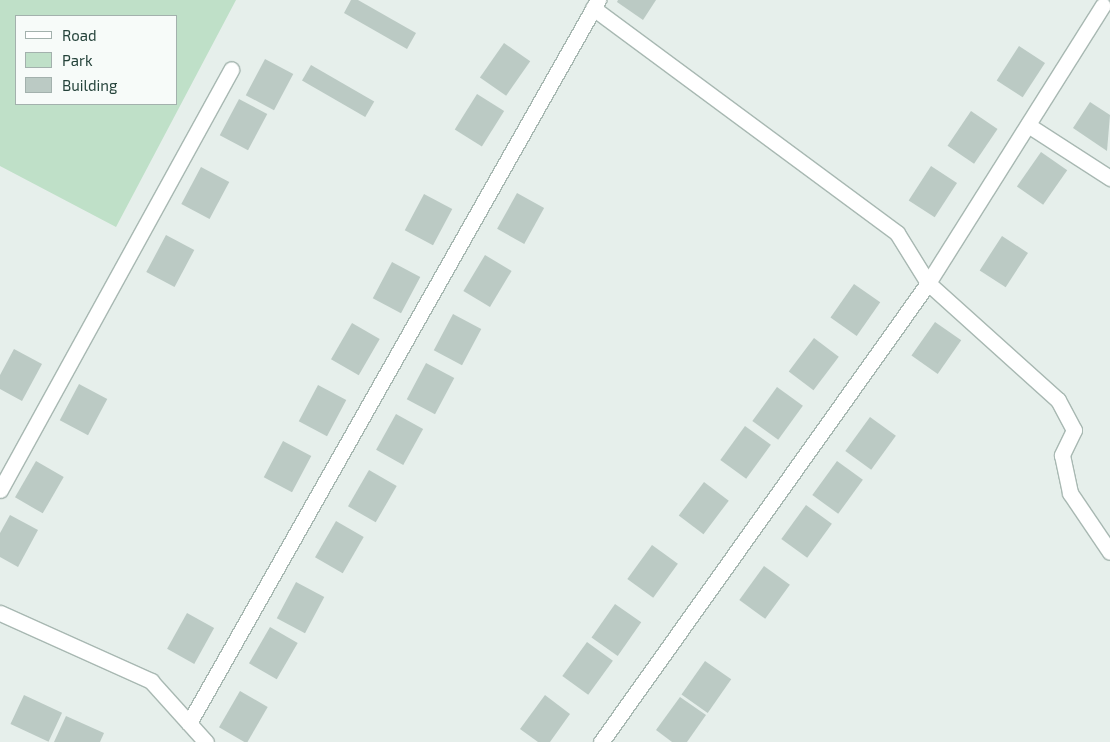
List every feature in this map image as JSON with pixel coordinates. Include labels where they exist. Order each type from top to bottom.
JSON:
[{"type":"street","points":[[189,722],[595,4],[897,233],[928,283],[1058,400],[1074,430],[1062,455],[1070,493],[1110,552]]},
{"type":"street","points":[[601,742],[928,283],[1103,5]]},
{"type":"street","points":[[0,490],[231,69]]},
{"type":"street","points":[[1028,126],[1110,178]]},
{"type":"street","points":[[0,613],[151,681],[206,742]]},
{"type":"green space","points":[[0,0],[236,0],[116,227],[0,166]]},
{"type":"building","points":[[351,0],[358,0],[416,33],[407,49],[344,13]]},
{"type":"building","points":[[618,0],[656,0],[643,20],[617,2]]},
{"type":"building","points":[[504,43],[530,61],[506,96],[480,77]]},
{"type":"building","points":[[1019,46],[1045,63],[1023,97],[997,80]]},
{"type":"building","points":[[265,59],[293,74],[274,110],[246,95]]},
{"type":"building","points":[[311,65],[374,102],[365,117],[302,81]]},
{"type":"building","points":[[477,94],[504,111],[482,147],[455,130]]},
{"type":"building","points":[[239,99],[267,114],[248,150],[220,135]]},
{"type":"building","points":[[1090,102],[1110,115],[1107,151],[1073,128]]},
{"type":"building","points":[[971,111],[998,129],[974,164],[948,146]]},
{"type":"building","points":[[1041,152],[1067,170],[1043,205],[1017,186]]},
{"type":"building","points":[[931,166],[957,183],[935,217],[909,200]]},
{"type":"building","points":[[201,167],[229,182],[210,219],[181,204]]},
{"type":"building","points":[[517,193],[544,208],[524,244],[497,229]]},
{"type":"building","points":[[424,194],[452,209],[433,245],[405,230]]},
{"type":"building","points":[[166,235],[194,250],[175,287],[146,272]]},
{"type":"building","points":[[1002,236],[1028,253],[1006,287],[980,270]]},
{"type":"building","points":[[485,255],[512,271],[490,307],[463,291]]},
{"type":"building","points":[[392,262],[420,277],[401,313],[373,298]]},
{"type":"building","points":[[854,284],[880,302],[857,336],[830,318]]},
{"type":"building","points":[[453,314],[481,329],[462,365],[434,350]]},
{"type":"building","points":[[935,322],[961,340],[938,374],[911,356]]},
{"type":"building","points":[[352,323],[380,339],[359,375],[331,359]]},
{"type":"building","points":[[814,338],[839,357],[813,390],[789,372]]},
{"type":"building","points":[[14,349],[42,364],[22,401],[0,389],[0,375]]},
{"type":"building","points":[[426,363],[454,378],[435,414],[407,399]]},
{"type":"building","points":[[79,384],[107,399],[88,435],[60,420]]},
{"type":"building","points":[[318,385],[346,400],[327,436],[299,421]]},
{"type":"building","points":[[777,387],[803,406],[778,440],[752,421]]},
{"type":"building","points":[[396,414],[423,429],[403,465],[376,450]]},
{"type":"building","points":[[870,417],[896,436],[871,470],[845,451]]},
{"type":"building","points":[[745,426],[771,445],[746,479],[720,460]]},
{"type":"building","points":[[283,441],[311,456],[292,492],[264,477]]},
{"type":"building","points":[[36,461],[64,477],[43,513],[15,497]]},
{"type":"building","points":[[837,461],[863,480],[838,514],[812,495]]},
{"type":"building","points":[[369,470],[397,486],[376,522],[348,506]]},
{"type":"building","points":[[704,482],[729,501],[703,534],[679,516]]},
{"type":"building","points":[[806,505],[832,524],[807,558],[781,539]]},
{"type":"building","points":[[10,515],[38,530],[18,567],[0,557],[0,533]]},
{"type":"building","points":[[336,521],[364,537],[343,573],[315,557]]},
{"type":"building","points":[[652,545],[678,564],[653,598],[627,579]]},
{"type":"building","points":[[764,566],[790,585],[765,619],[739,600]]},
{"type":"building","points":[[296,582],[324,597],[305,633],[277,618]]},
{"type":"building","points":[[615,604],[641,622],[618,656],[591,638]]},
{"type":"building","points":[[187,613],[214,628],[194,664],[167,649]]},
{"type":"building","points":[[270,627],[298,643],[277,679],[249,663]]},
{"type":"building","points":[[587,642],[613,661],[588,695],[562,676]]},
{"type":"building","points":[[705,661],[731,679],[708,713],[681,695]]},
{"type":"building","points":[[240,691],[268,707],[248,742],[219,727]]},
{"type":"building","points":[[24,695],[62,713],[49,742],[10,724]]},
{"type":"building","points":[[545,695],[570,714],[550,742],[538,742],[520,729]]},
{"type":"building","points":[[680,697],[706,715],[687,742],[672,742],[656,730]]},
{"type":"building","points":[[66,716],[104,733],[100,742],[54,742]]}]
